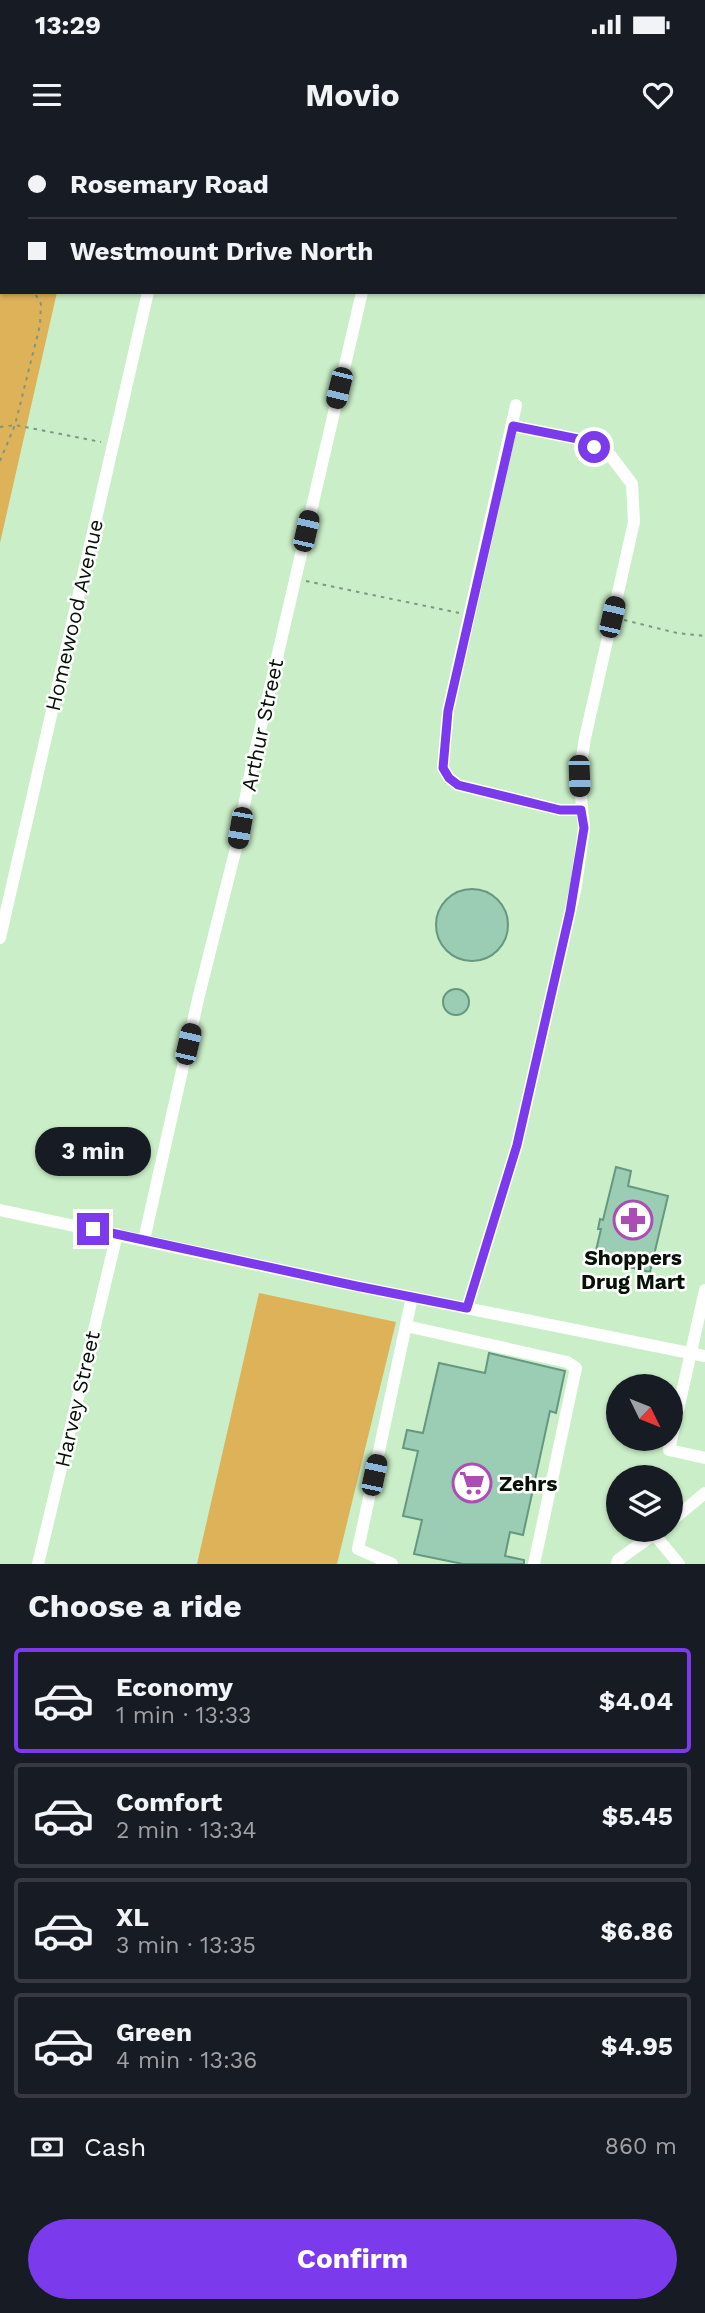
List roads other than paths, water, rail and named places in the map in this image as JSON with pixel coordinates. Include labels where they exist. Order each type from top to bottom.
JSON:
[{"type":"street","name":"Homewood Avenue","points":[[0,938],[148,294]]},
{"type":"street","name":"Arthur Street","points":[[144,1240],[362,294]]},
{"type":"street","points":[[516,405],[448,711],[443,768],[449,778],[458,785],[560,810],[581,810]]},
{"type":"street","points":[[467,1308],[517,1145],[573,899],[584,828],[579,776],[585,738],[634,522],[632,484],[610,455],[578,439],[513,426]]},
{"type":"street","points":[[0,1210],[705,1356]]},
{"type":"street","name":"Harvey Street","points":[[37,1564],[117,1234]]},
{"type":"street","points":[[705,1290],[669,1450],[705,1458]]},
{"type":"street","points":[[392,1564],[358,1549],[412,1297]]},
{"type":"street","points":[[406,1326],[567,1362],[576,1368],[534,1564]]},
{"type":"street","points":[[683,1511],[705,1493]]},
{"type":"street","points":[[617,1564],[618,1560],[643,1542]]},
{"type":"street","points":[[664,1542],[679,1564]]},
{"type":"place","name":"Shoppers Drug Mart","points":[[633,1220]]},
{"type":"place","name":"Zehrs","points":[[472,1483]]}]
